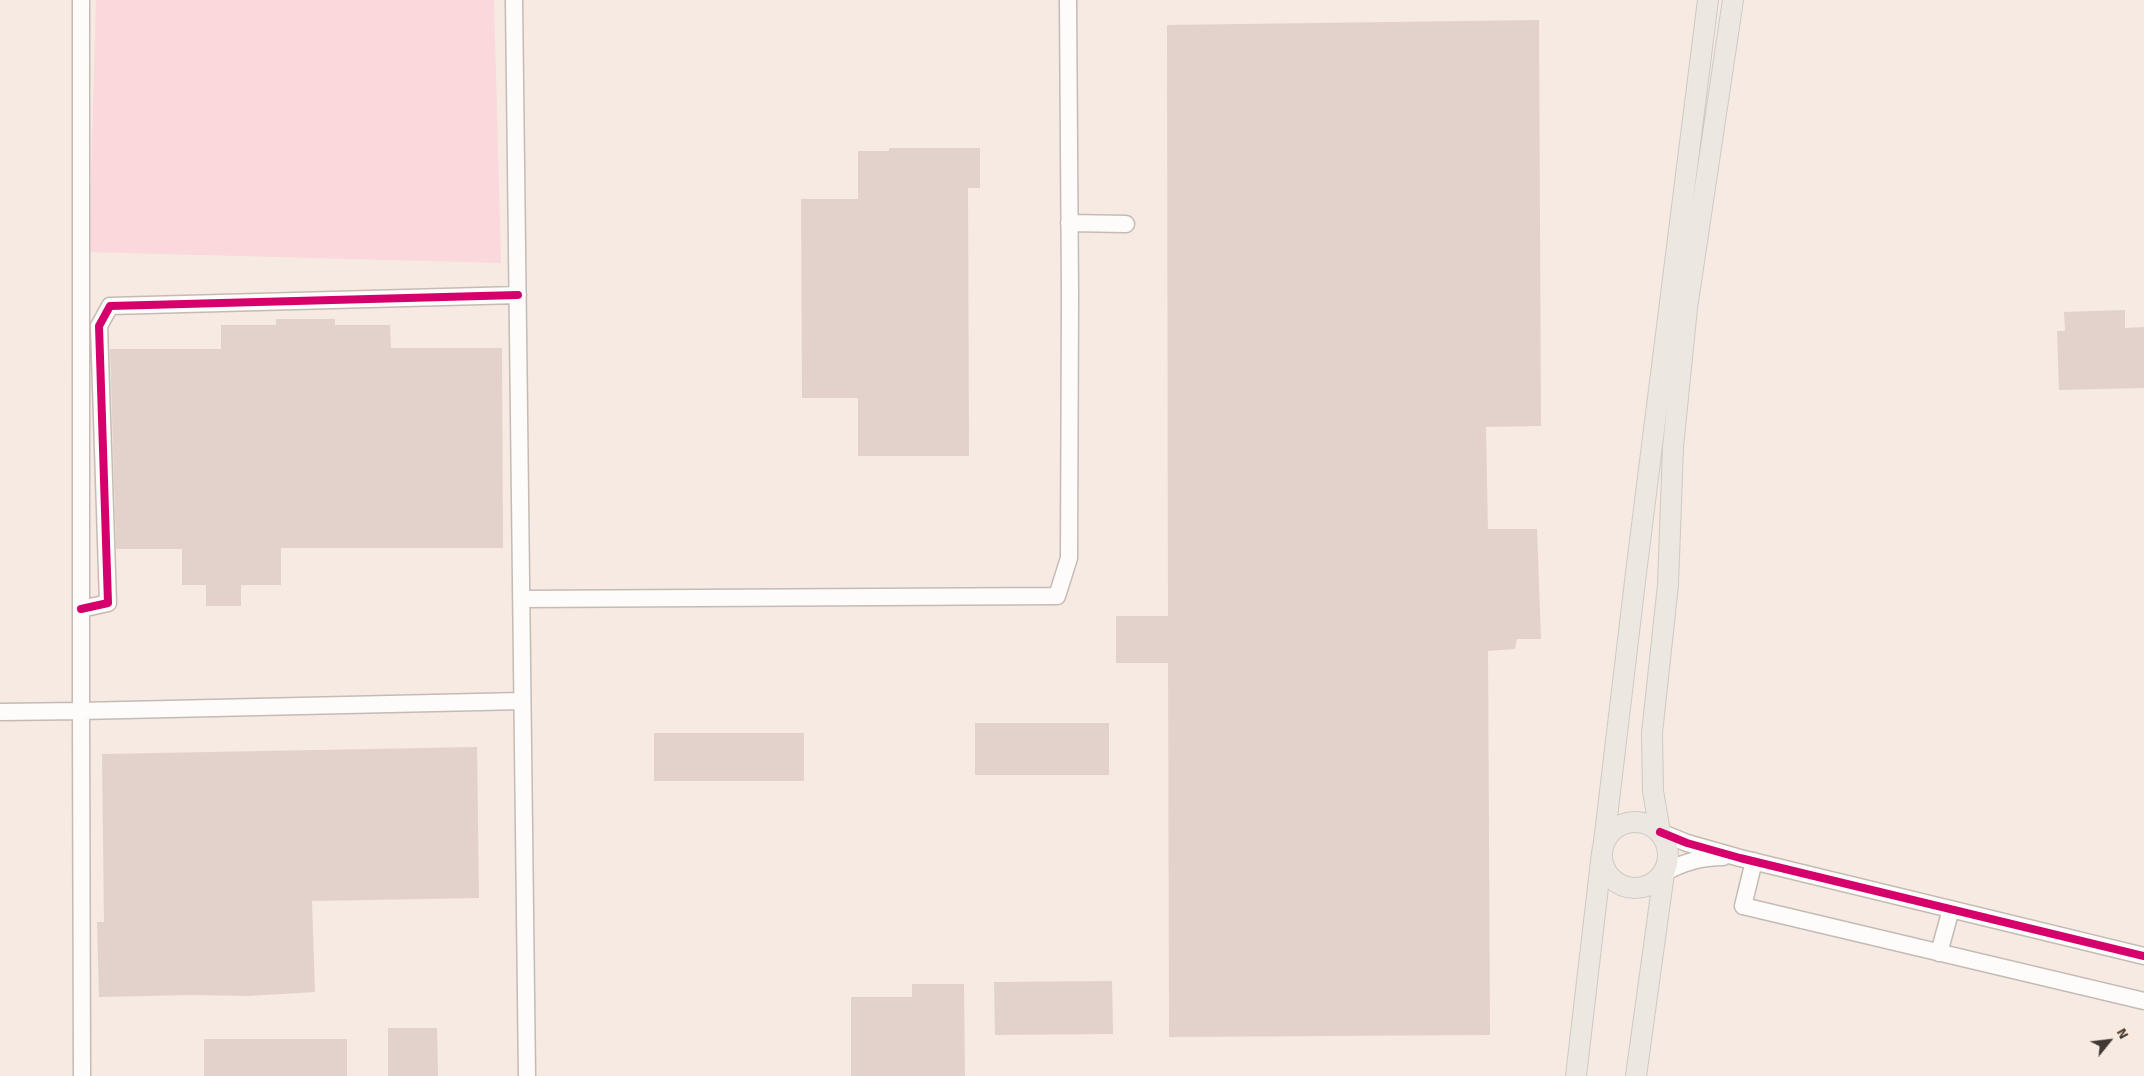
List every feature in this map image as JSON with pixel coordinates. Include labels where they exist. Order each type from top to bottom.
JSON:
[{"type":"main road","points":[[1660,832],[1653,791],[1652,734],[1668,585],[1673,446],[1687,308],[1733,0]]},
{"type":"main road","points":[[1576,1076],[1706,6]]},
{"type":"main road","points":[[1636,1076],[1664,873],[1668,863],[1669,852],[1666,841],[1660,832],[1651,825],[1629,822],[1614,829],[1603,848],[1603,864],[1608,874],[1616,882],[1625,887],[1636,889],[1647,887],[1657,881],[1664,873]]},
{"type":"street","points":[[80,0],[82,1076]]},
{"type":"street","points":[[514,0],[527,1076]]},
{"type":"street","points":[[521,599],[1057,596],[1069,558],[1068,0]]},
{"type":"street","points":[[1069,223],[1126,224]]},
{"type":"street","points":[[81,609],[108,603],[99,326],[110,306],[518,295]]},
{"type":"street","points":[[0,712],[522,701]]},
{"type":"street","points":[[1660,832],[1687,843],[1747,859],[2144,956]]},
{"type":"street","points":[[1664,873],[1682,863],[1696,859],[1711,857],[1747,859]]},
{"type":"street","points":[[1747,859],[1743,906],[2144,1002]]},
{"type":"street","points":[[1939,953],[1951,909]]},
{"type":"shaded area","points":[[96,0],[494,0],[501,263],[89,252]]},
{"type":"building","points":[[1539,20],[1541,426],[1486,427],[1488,529],[1537,529],[1541,639],[1517,639],[1515,649],[1488,651],[1490,1035],[1169,1037],[1168,663],[1116,663],[1116,616],[1168,616],[1167,25]]},
{"type":"building","points":[[889,148],[980,148],[980,188],[968,188],[969,456],[858,456],[858,398],[802,398],[801,199],[858,199],[858,151],[889,151]]},
{"type":"building","points":[[2125,310],[2125,328],[2144,327],[2144,388],[2059,390],[2057,331],[2065,331],[2064,312]]},
{"type":"building","points":[[276,319],[335,319],[335,325],[390,325],[391,348],[502,348],[503,548],[281,548],[281,585],[241,585],[241,606],[206,606],[206,585],[182,585],[182,549],[116,549],[110,349],[221,349],[221,325],[276,325]]},
{"type":"building","points":[[975,723],[1109,723],[1109,775],[975,775]]},
{"type":"building","points":[[654,733],[804,733],[804,781],[654,781]]},
{"type":"building","points":[[477,747],[479,898],[312,901],[315,992],[248,996],[99,997],[97,922],[104,922],[102,754]]},
{"type":"building","points":[[1112,981],[1113,1034],[995,1035],[994,982]]},
{"type":"building","points":[[912,984],[964,984],[965,1076],[851,1076],[851,997],[912,997]]},
{"type":"building","points":[[388,1028],[437,1028],[438,1076],[388,1076]]},
{"type":"building","points":[[204,1039],[347,1039],[347,1076],[204,1076]]},
{"type":"cycle path","points":[[81,609],[108,603],[99,326],[110,306],[518,295]]},
{"type":"cycle path","points":[[1660,832],[1687,843],[1740,858],[2144,956]]}]
